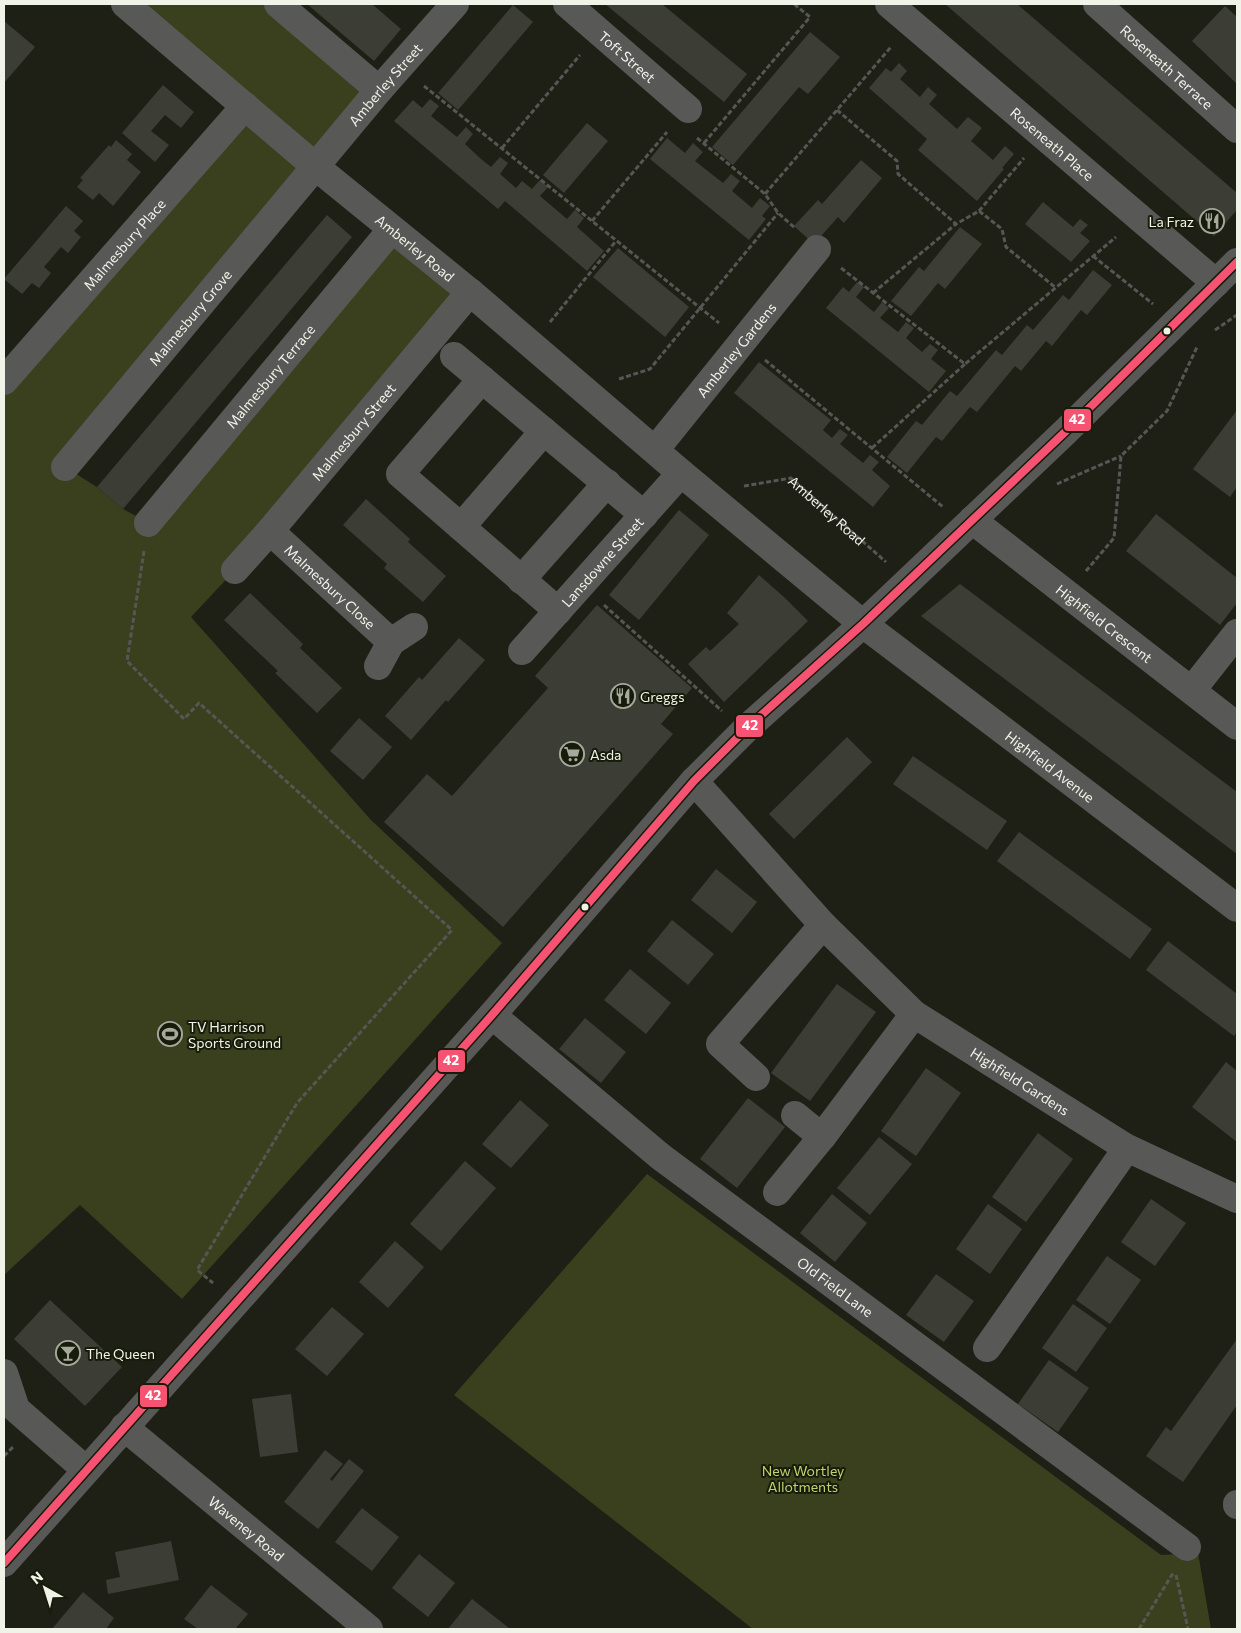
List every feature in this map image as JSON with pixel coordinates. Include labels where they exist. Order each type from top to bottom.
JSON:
[{"type":"street","name":"Amberley Road","points":[[125,4],[316,167],[470,292],[681,473],[863,624]]},
{"type":"street","points":[[278,4],[379,90]]},
{"type":"street","name":"Toft Street","points":[[567,4],[599,32],[682,114]]},
{"type":"street","name":"Roseneath Place","points":[[890,4],[1216,283]]},
{"type":"street","name":"Roseneath Terrace","points":[[1097,4],[1237,129]]},
{"type":"street","name":"Amberley Street","points":[[316,167],[401,66],[445,7]]},
{"type":"street","name":"Malmesbury Place","points":[[4,381],[245,106]]},
{"type":"street","name":"Malmesbury Grove","points":[[64,467],[316,167]]},
{"type":"street","name":"Malmesbury Terrace","points":[[148,523],[392,229]]},
{"type":"street","name":"Amberley Gardens","points":[[655,450],[817,249]]},
{"type":"street","points":[[4,1563],[492,1016],[694,781],[744,731],[863,624],[969,523],[1237,262]]},
{"type":"street","name":"Malmesbury Street","points":[[235,570],[270,531],[470,292]]},
{"type":"street","points":[[454,356],[644,515]]},
{"type":"street","points":[[482,380],[400,474],[558,611]]},
{"type":"street","points":[[461,527],[544,431]]},
{"type":"street","name":"Lansdowne Street","points":[[522,651],[681,473]]},
{"type":"street","points":[[521,580],[607,484]]},
{"type":"street","name":"Highfield Crescent","points":[[969,523],[1067,594],[1237,726]]},
{"type":"street","name":"Malmesbury Close","points":[[270,531],[391,642]]},
{"type":"street","name":"Highfield Avenue","points":[[863,624],[1237,908]]},
{"type":"street","points":[[378,666],[391,642],[414,627]]},
{"type":"street","points":[[1192,690],[1237,633]]},
{"type":"street","name":"Highfield Gardens","points":[[694,781],[823,925],[914,1014],[1127,1148],[1237,1199]]},
{"type":"street","points":[[756,1077],[720,1044],[823,925]]},
{"type":"street","points":[[777,1192],[822,1136],[914,1014]]},
{"type":"street","name":"Old Field Lane","points":[[492,1016],[661,1157],[1186,1547]]},
{"type":"street","points":[[795,1115],[822,1136]]},
{"type":"street","points":[[987,1348],[1127,1148]]},
{"type":"street","points":[[4,1373],[16,1409],[86,1470]]},
{"type":"street","name":"Waveney Road","points":[[124,1427],[369,1629]]},
{"type":"path","points":[[704,143],[810,17],[794,4]]},
{"type":"path","points":[[765,194],[911,22]]},
{"type":"path","points":[[502,148],[599,32]]},
{"type":"path","points":[[401,66],[872,448],[969,523]]},
{"type":"path","points":[[836,110],[898,161],[898,174],[956,224]]},
{"type":"path","points":[[592,222],[682,114],[704,143],[765,194],[778,213],[817,249],[965,364]]},
{"type":"path","points":[[873,293],[956,224],[979,210],[1043,135]]},
{"type":"path","points":[[979,210],[1002,229],[1006,247],[1056,288]]},
{"type":"path","points":[[585,390],[650,369],[778,213]]},
{"type":"path","points":[[872,448],[965,364],[1139,218]]},
{"type":"path","points":[[532,344],[616,241]]},
{"type":"path","points":[[1093,256],[1176,322]]},
{"type":"path","points":[[1067,594],[1114,538],[1121,456],[1167,411],[1200,339]]},
{"type":"path","name":"Amberley Road","points":[[704,492],[791,478],[908,581]]},
{"type":"path","points":[[148,523],[127,661],[184,719],[199,703],[452,930],[297,1103],[197,1270],[236,1303]]},
{"type":"path","points":[[582,584],[744,731]]},
{"type":"path","points":[[1139,1629],[1175,1571],[1188,1629]]},
{"type":"green space","points":[[125,4],[278,4],[379,90],[65,467],[97,487],[123,509],[149,523],[392,229],[470,292],[235,570],[191,617],[371,820],[502,943],[182,1299],[80,1205],[4,1275],[4,381],[245,106]]},
{"type":"green space","name":"New Wortley Allotments","points":[[647,1174],[1161,1555],[1198,1553],[1211,1629],[753,1629],[454,1395]]},
{"type":"building","points":[[307,4],[372,4],[401,29],[374,61]]},
{"type":"building","points":[[605,4],[662,4],[747,74],[724,102]]},
{"type":"building","points":[[945,4],[1017,4],[1237,193],[1237,210],[1214,236]]},
{"type":"building","points":[[513,5],[533,22],[458,110],[438,93]]},
{"type":"building","points":[[1225,6],[1237,17],[1237,84],[1192,41]]},
{"type":"building","points":[[4,21],[35,47],[4,83]]},
{"type":"building","points":[[810,32],[840,57],[808,94],[799,87],[733,165],[712,147]]},
{"type":"building","points":[[899,63],[907,71],[900,79],[920,97],[928,87],[937,95],[929,104],[957,129],[968,117],[982,128],[971,141],[993,160],[1005,146],[1014,154],[977,201],[918,150],[927,139],[869,88],[886,68],[891,72]]},
{"type":"building","points":[[163,85],[194,112],[181,128],[165,115],[151,131],[169,145],[155,162],[122,133]]},
{"type":"building","points":[[430,99],[439,106],[431,116],[457,137],[466,127],[473,134],[465,144],[481,159],[491,167],[500,157],[508,163],[500,174],[516,188],[522,181],[532,189],[540,180],[548,187],[540,196],[567,219],[575,210],[584,218],[577,227],[604,251],[587,271],[505,201],[498,209],[394,121],[413,100],[422,108]]},
{"type":"building","points":[[587,123],[608,141],[564,193],[543,175]]},
{"type":"building","points":[[667,138],[685,153],[693,143],[703,152],[695,161],[723,183],[731,174],[740,181],[732,191],[752,208],[760,198],[770,206],[762,216],[766,219],[749,240],[650,159]]},
{"type":"building","points":[[116,140],[132,154],[127,160],[141,172],[113,206],[99,193],[93,200],[77,187],[83,180],[80,178],[109,145],[111,147]]},
{"type":"building","points":[[861,160],[882,178],[844,223],[838,217],[814,244],[794,226],[818,200],[822,204]]},
{"type":"building","points":[[1043,202],[1073,227],[1080,219],[1088,225],[1080,233],[1090,241],[1071,262],[1025,224]]},
{"type":"building","points":[[66,206],[83,221],[74,231],[81,237],[68,253],[61,247],[44,267],[51,273],[39,288],[32,283],[22,294],[4,279]]},
{"type":"building","points":[[327,215],[352,237],[123,509],[97,487]]},
{"type":"building","points":[[960,227],[982,244],[945,289],[938,283],[911,316],[891,301],[919,267],[924,271]]},
{"type":"building","points":[[618,248],[689,307],[665,337],[593,277]]},
{"type":"building","points":[[1093,270],[1112,285],[1087,315],[1081,310],[1052,346],[1046,341],[1021,371],[1015,366],[977,412],[970,407],[942,441],[936,437],[907,473],[887,457],[916,421],[922,425],[950,391],[957,396],[996,350],[1002,355],[1027,325],[1033,330],[1063,295],[1069,300]]},
{"type":"building","points":[[857,282],[864,287],[856,297],[869,308],[874,312],[882,302],[889,308],[880,318],[898,332],[906,322],[914,328],[906,338],[922,352],[930,344],[938,350],[931,359],[946,371],[929,392],[826,308],[843,287],[849,292]]},
{"type":"building","points":[[759,362],[831,420],[823,430],[832,438],[840,429],[848,435],[840,444],[863,463],[870,455],[879,462],[872,470],[890,486],[873,507],[734,393]]},
{"type":"building","points":[[1237,410],[1237,487],[1230,497],[1193,469]]},
{"type":"building","points":[[366,499],[410,539],[408,542],[446,576],[423,602],[384,568],[387,564],[343,525]]},
{"type":"building","points":[[679,510],[709,535],[639,620],[609,595]]},
{"type":"building","points":[[1156,514],[1237,578],[1237,603],[1220,625],[1126,551]]},
{"type":"building","points":[[759,575],[808,621],[724,702],[688,664],[706,647],[710,651],[739,624],[727,613]]},
{"type":"building","points":[[960,584],[1237,792],[1237,854],[921,616]]},
{"type":"building","points":[[250,593],[303,644],[300,648],[342,688],[317,713],[275,673],[278,671],[224,620]]},
{"type":"building","name":"Asda","points":[[597,605],[692,688],[661,724],[673,734],[503,927],[384,822],[427,774],[452,796],[548,688],[535,676]]},
{"type":"building","points":[[459,638],[485,660],[411,740],[385,716],[419,677],[422,680]]},
{"type":"building","points":[[359,718],[392,747],[363,780],[330,751]]},
{"type":"building","points":[[847,737],[872,762],[794,839],[769,814]]},
{"type":"building","points":[[913,756],[1007,821],[987,850],[893,784]]},
{"type":"building","points":[[1019,832],[1152,929],[1130,959],[997,861]]},
{"type":"building","points":[[716,869],[757,902],[732,933],[691,900]]},
{"type":"building","points":[[672,920],[714,954],[688,985],[647,951]]},
{"type":"building","points":[[1168,941],[1237,994],[1237,1032],[1234,1036],[1146,970]]},
{"type":"building","points":[[630,969],[671,1003],[646,1034],[604,1000]]},
{"type":"building","points":[[837,984],[876,1012],[810,1101],[771,1073]]},
{"type":"building","points":[[585,1018],[626,1052],[601,1083],[559,1049]]},
{"type":"building","points":[[1226,1062],[1237,1071],[1237,1142],[1192,1107]]},
{"type":"building","points":[[926,1068],[961,1093],[916,1156],[881,1131]]},
{"type":"building","points":[[748,1098],[785,1127],[737,1188],[700,1159]]},
{"type":"building","points":[[520,1100],[549,1125],[511,1168],[482,1144]]},
{"type":"building","points":[[1038,1133],[1073,1159],[1026,1222],[992,1197]]},
{"type":"building","points":[[879,1137],[912,1164],[870,1215],[837,1188]]},
{"type":"building","points":[[465,1161],[496,1188],[441,1251],[410,1224]]},
{"type":"building","points":[[832,1194],[867,1223],[835,1262],[800,1233]]},
{"type":"building","points":[[1151,1199],[1186,1223],[1155,1266],[1121,1242]]},
{"type":"building","points":[[988,1204],[1022,1229],[990,1274],[956,1249]]},
{"type":"building","points":[[395,1241],[424,1267],[388,1308],[359,1282]]},
{"type":"building","points":[[1107,1256],[1141,1280],[1110,1324],[1076,1300]]},
{"type":"building","points":[[936,1274],[974,1301],[944,1342],[906,1315]]},
{"type":"building","name":"The Queen","points":[[50,1300],[122,1367],[85,1406],[14,1339]]},
{"type":"building","points":[[1073,1304],[1107,1328],[1076,1372],[1042,1348]]},
{"type":"building","points":[[332,1307],[364,1334],[327,1376],[295,1349]]},
{"type":"building","points":[[1237,1339],[1237,1405],[1183,1482],[1146,1456],[1166,1427],[1171,1431]]},
{"type":"building","points":[[1049,1360],[1089,1388],[1058,1432],[1018,1404]]},
{"type":"building","points":[[291,1394],[298,1452],[260,1457],[252,1399]]},
{"type":"building","points":[[325,1450],[343,1464],[330,1479],[332,1481],[349,1459],[364,1471],[318,1529],[284,1502]]},
{"type":"building","points":[[362,1508],[399,1537],[372,1571],[335,1542]]},
{"type":"building","points":[[171,1541],[179,1580],[108,1594],[106,1580],[120,1577],[115,1552]]},
{"type":"building","points":[[419,1554],[455,1583],[428,1617],[392,1588]]},
{"type":"building","points":[[211,1585],[248,1614],[235,1629],[198,1629],[184,1619]]},
{"type":"building","points":[[83,1592],[114,1618],[106,1629],[52,1629]]},
{"type":"building","points":[[472,1599],[509,1628],[448,1629]]},
{"type":"transit line","name":"42","points":[[4,1563],[492,1015],[694,781],[748,727],[863,624],[1065,432],[1237,262]]},
{"type":"place","name":"La Fraz","points":[[1212,221]]},
{"type":"place","name":"Greggs","points":[[623,696]]},
{"type":"place","name":"Asda","points":[[572,754]]},
{"type":"place","name":"TV Harrison Sports Ground","points":[[170,1034]]},
{"type":"place","name":"The Queen","points":[[68,1353]]}]
